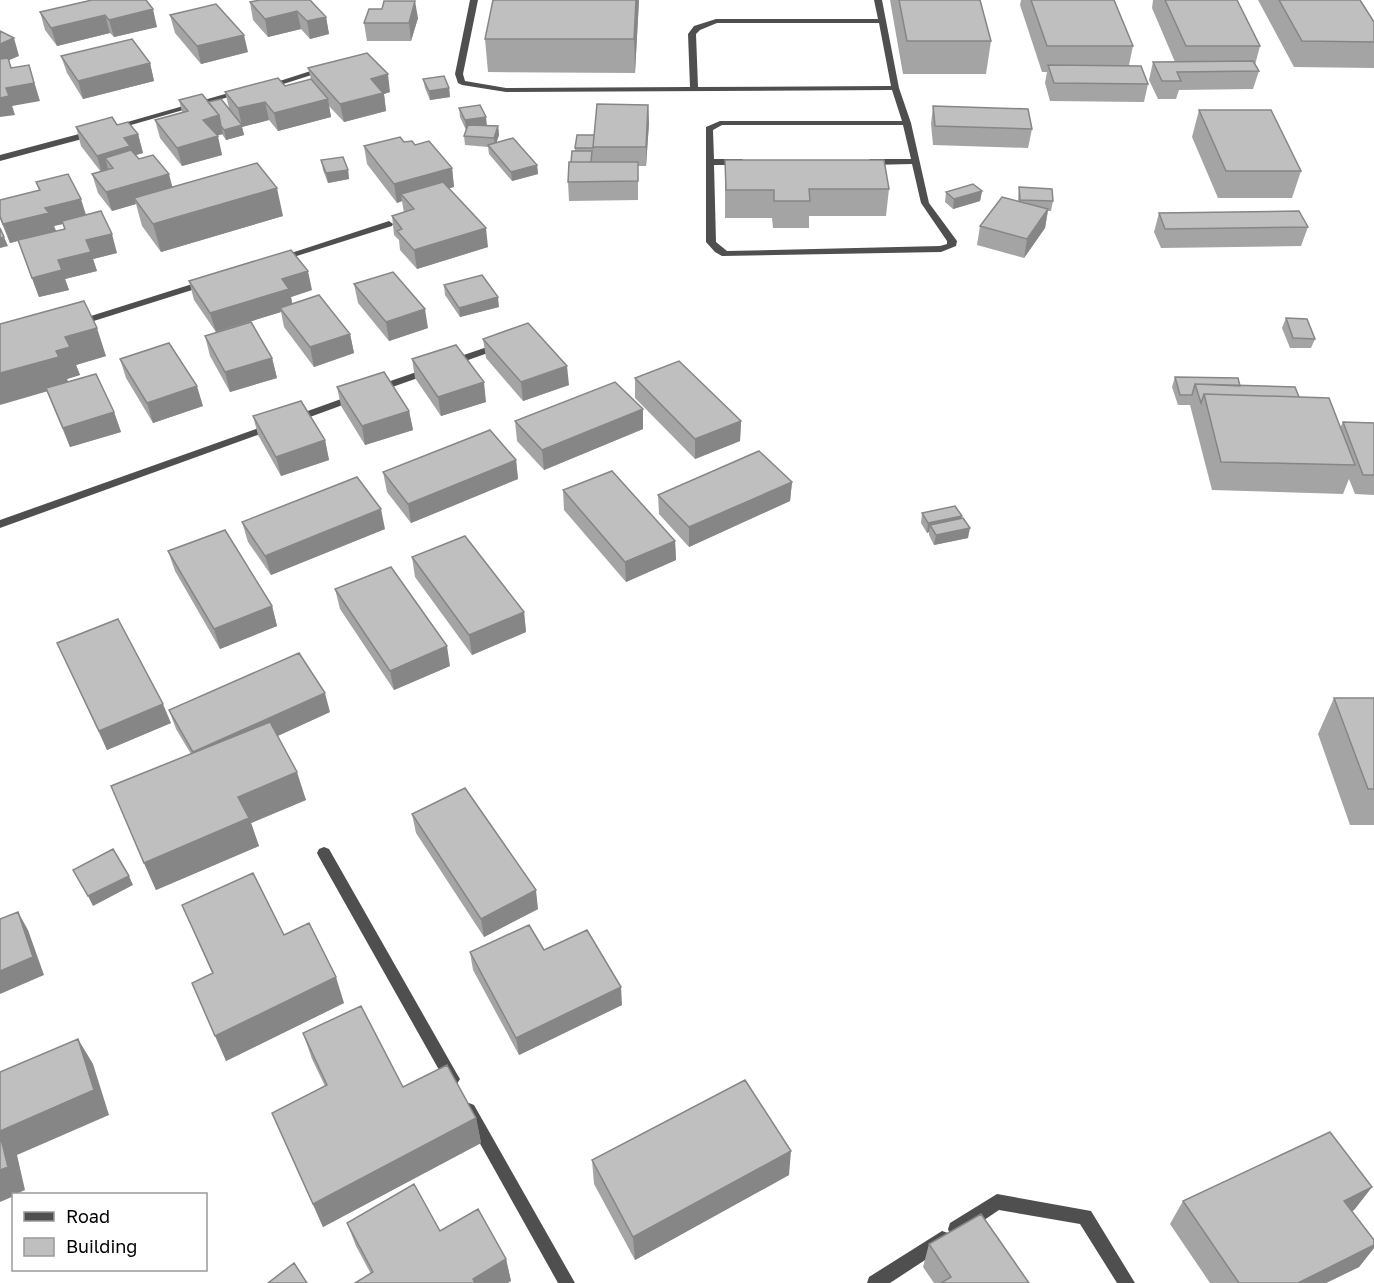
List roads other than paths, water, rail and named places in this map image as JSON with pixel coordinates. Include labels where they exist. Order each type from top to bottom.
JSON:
[{"type":"street","points":[[474,0],[459,74],[462,83],[506,90],[895,88]]},
{"type":"street","points":[[878,0],[895,88],[907,123],[925,203],[952,241],[951,246],[941,249],[725,254],[711,242],[709,129],[720,123],[907,123]]},
{"type":"street","points":[[694,90],[692,34],[705,23],[716,21],[882,21]]},
{"type":"street","points":[[258,88],[336,67]]},
{"type":"street","points":[[0,158],[247,91]]},
{"type":"street","points":[[858,162],[916,161]]},
{"type":"street","points":[[710,162],[756,162]]},
{"type":"street","points":[[274,260],[389,224]]},
{"type":"street","points":[[69,326],[217,279]]},
{"type":"street","points":[[0,524],[508,343]]},
{"type":"street","points":[[324,853],[567,1283]]},
{"type":"street","points":[[875,1283],[997,1202],[1085,1217],[1127,1283]]}]
